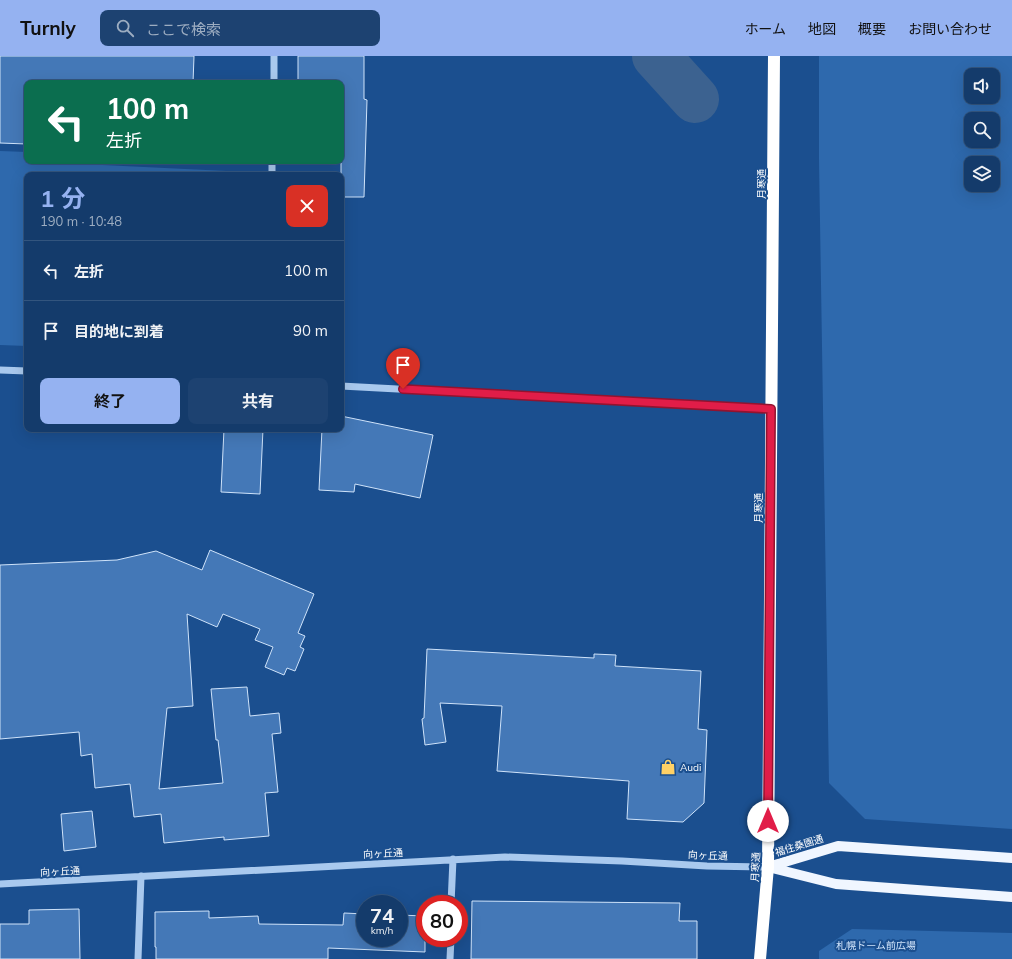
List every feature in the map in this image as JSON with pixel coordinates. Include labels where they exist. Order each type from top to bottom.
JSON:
[{"type":"highway","name":"月寒通","points":[[760,959],[768,867],[774,56]]},
{"type":"main road","name":"福住桑園通","points":[[768,867],[838,846],[1012,858]]},
{"type":"main road","name":"福住桑園通","points":[[768,867],[836,884],[1012,897]]},
{"type":"street","points":[[274,56],[274,80]]},
{"type":"street","points":[[0,370],[24,371]]},
{"type":"street","points":[[344,386],[771,409]]},
{"type":"street","name":"向ヶ丘通","points":[[0,884],[505,857],[622,861],[707,866],[768,867]]},
{"type":"street","points":[[451,895],[452,860]]},
{"type":"street","points":[[138,959],[141,876]]},
{"type":"street","points":[[450,947],[450,959]]},
{"type":"green space","points":[[819,56],[1012,56],[1012,829],[865,819],[829,783],[819,159]]},
{"type":"green space","points":[[0,151],[24,152],[24,164],[103,164],[247,172],[24,172],[24,346],[0,345]]},
{"type":"green space","name":"札幌ドーム前広場","points":[[852,929],[1012,933],[1012,959],[819,959],[819,951]]},
{"type":"building","points":[[0,56],[194,56],[193,80],[24,80],[24,144],[0,143]]},
{"type":"building","points":[[298,56],[364,56],[364,99],[367,100],[364,197],[344,197],[344,172],[341,172],[341,164],[344,164],[344,80],[298,80]]},
{"type":"building","points":[[344,417],[433,435],[420,498],[355,484],[354,492],[319,490],[322,432],[344,432]]},
{"type":"building","points":[[224,432],[263,432],[260,494],[221,492]]},
{"type":"building","points":[[210,550],[314,594],[298,633],[305,636],[300,647],[304,649],[295,671],[287,668],[284,675],[265,667],[273,647],[255,640],[260,629],[223,614],[217,627],[187,614],[193,706],[167,708],[159,789],[223,783],[218,740],[216,740],[211,689],[247,687],[250,716],[279,713],[281,733],[272,734],[278,792],[265,793],[269,836],[224,840],[224,837],[164,843],[161,814],[134,817],[130,784],[95,788],[92,754],[81,756],[79,732],[0,739],[0,565],[117,560],[156,551],[202,570]]},
{"type":"building","points":[[427,649],[594,658],[594,654],[616,655],[615,666],[701,671],[698,729],[707,730],[704,803],[683,822],[627,819],[629,781],[497,771],[502,706],[440,703],[446,742],[425,745],[422,719],[424,718]]},
{"type":"building","points":[[92,811],[96,847],[64,851],[61,814]]},
{"type":"building","points":[[472,901],[680,903],[679,921],[697,921],[697,959],[471,959]]},
{"type":"building","points":[[79,909],[80,959],[0,959],[0,924],[29,924],[29,910]]},
{"type":"building","points":[[209,911],[209,918],[258,916],[259,924],[343,925],[344,913],[356,914],[356,947],[408,947],[408,915],[416,916],[416,947],[425,947],[425,952],[328,948],[328,959],[156,959],[155,912]]},
{"type":"waterway","points":[[656,56],[695,99]]},
{"type":"place","name":"Audi","points":[[668,767]]},
{"type":"route","points":[[403,389],[771,409],[768,821]]}]
